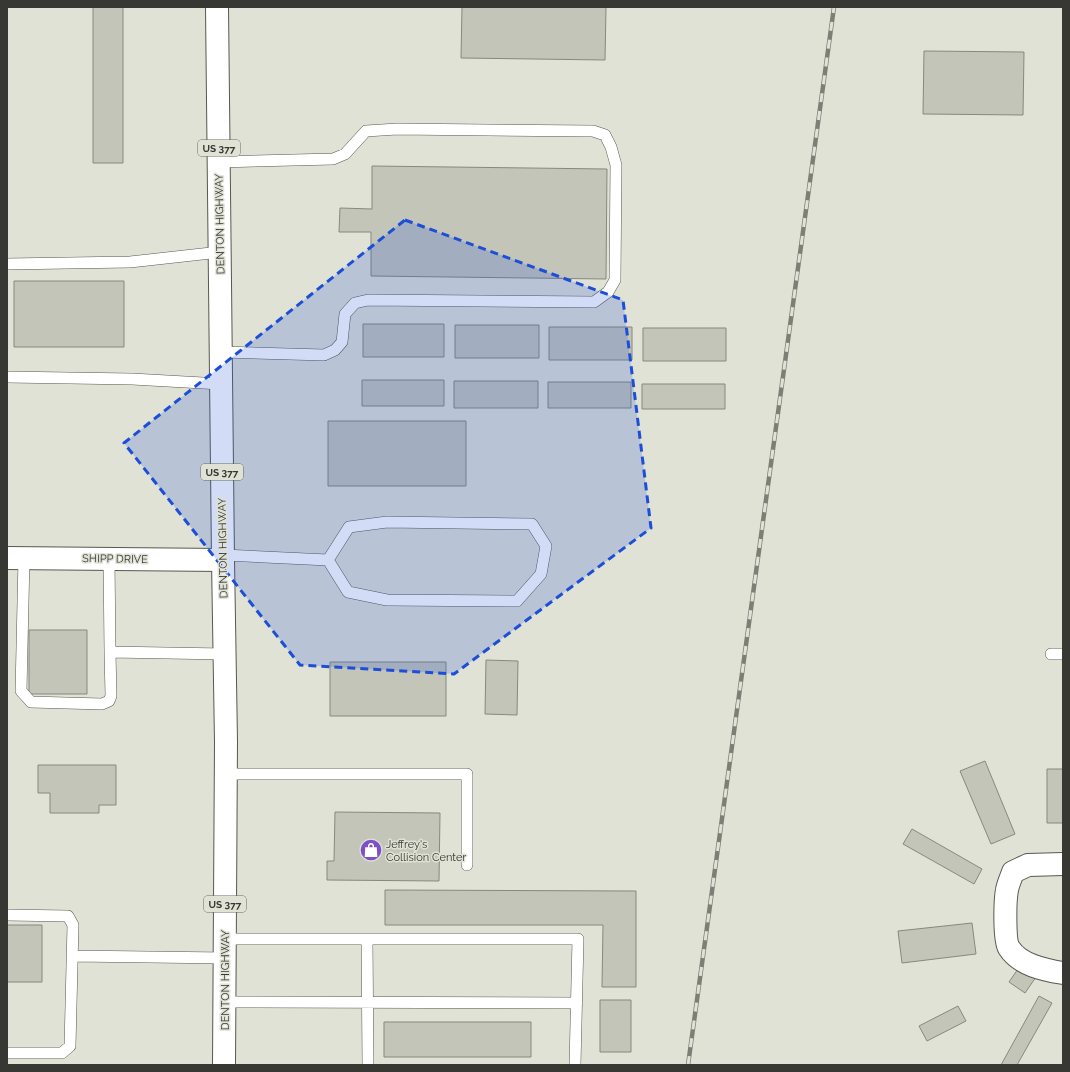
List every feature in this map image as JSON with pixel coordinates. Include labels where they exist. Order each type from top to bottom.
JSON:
[{"type":"main road","name":"DENTON HIGHWAY","points":[[217,7],[226,774],[224,1065]]},
{"type":"main road","name":"SHIPP DRIVE","points":[[16,558],[223,557]]},
{"type":"main road","points":[[1063,864],[1028,866],[1013,872],[1006,891],[1005,926],[1008,947],[1024,962],[1047,970],[1063,972]]},
{"type":"lane","points":[[219,162],[333,159],[345,154],[366,131],[397,129],[593,131],[605,136],[611,147],[616,165],[615,280],[608,292],[594,302],[368,300],[355,303],[345,314],[342,342],[335,350],[324,355],[222,352]]},
{"type":"lane","points":[[7,264],[130,262],[220,252]]},
{"type":"lane","points":[[7,377],[132,379],[222,384]]},
{"type":"lane","points":[[387,522],[532,524],[546,546],[541,574],[517,600],[387,600],[348,592],[328,560],[349,527],[387,522]]},
{"type":"lane","points":[[223,557],[328,560]]},
{"type":"lane","points":[[16,558],[21,691],[31,702],[102,704],[108,701],[111,696],[109,558]]},
{"type":"lane","points":[[110,652],[224,654]]},
{"type":"lane","points":[[1051,654],[1063,654]]},
{"type":"lane","points":[[226,774],[467,774],[467,866]]},
{"type":"lane","points":[[7,915],[68,916],[73,925],[70,1046],[62,1054],[7,1053]]},
{"type":"lane","points":[[367,939],[368,1065]]},
{"type":"lane","points":[[73,956],[367,939],[578,939],[575,1065]]},
{"type":"lane","points":[[225,1002],[577,1003]]},
{"type":"highlighted area","points":[[405,220],[623,300],[651,528],[454,674],[300,665],[124,443]]},
{"type":"building","points":[[93,7],[123,7],[123,163],[93,163]]},
{"type":"building","points":[[462,7],[606,7],[605,60],[461,58]]},
{"type":"building","points":[[924,51],[1024,52],[1023,115],[923,114]]},
{"type":"building","points":[[372,166],[607,169],[606,279],[371,276],[371,232],[339,232],[340,208],[372,209]]},
{"type":"building","points":[[14,281],[124,281],[124,347],[14,347]]},
{"type":"building","points":[[363,324],[444,324],[444,357],[363,357]]},
{"type":"building","points":[[455,325],[539,325],[539,358],[455,358]]},
{"type":"building","points":[[549,327],[632,327],[632,360],[549,360]]},
{"type":"building","points":[[643,328],[726,328],[726,361],[643,361]]},
{"type":"building","points":[[362,380],[444,380],[444,406],[362,406]]},
{"type":"building","points":[[454,381],[538,381],[538,408],[454,408]]},
{"type":"building","points":[[548,382],[631,382],[631,408],[548,408]]},
{"type":"building","points":[[642,384],[725,384],[725,409],[642,409]]},
{"type":"building","points":[[328,421],[466,421],[466,486],[328,486]]},
{"type":"building","points":[[29,630],[87,630],[87,694],[29,694]]},
{"type":"building","points":[[486,660],[518,661],[517,715],[485,714]]},
{"type":"building","points":[[330,662],[446,662],[446,716],[330,716]]},
{"type":"building","points":[[985,761],[1015,834],[991,844],[960,771]]},
{"type":"building","points":[[38,765],[116,765],[116,805],[99,805],[99,813],[50,813],[50,793],[38,793]]},
{"type":"building","points":[[1047,769],[1063,769],[1063,823],[1047,823]]},
{"type":"building","points":[[335,812],[440,813],[439,881],[327,880],[327,861],[334,861]]},
{"type":"building","points":[[912,829],[982,869],[974,884],[903,844]]},
{"type":"building","points":[[385,890],[636,891],[636,987],[602,987],[603,925],[385,925]]},
{"type":"building","points":[[972,923],[976,954],[902,963],[898,931]]},
{"type":"building","points":[[7,925],[42,925],[42,982],[7,982]]},
{"type":"building","points":[[1020,966],[1036,977],[1025,993],[1009,982]]},
{"type":"building","points":[[1039,996],[1052,1003],[1017,1065],[1001,1065]]},
{"type":"building","points":[[600,1000],[631,1000],[631,1052],[600,1052]]},
{"type":"building","points":[[958,1006],[966,1021],[927,1041],[919,1026]]},
{"type":"building","points":[[384,1022],[531,1022],[531,1057],[384,1057]]},
{"type":"railway","points":[[688,1065],[834,7]]},
{"type":"place","name":"Jeffrey's Collision Center","points":[[371,850]]}]
